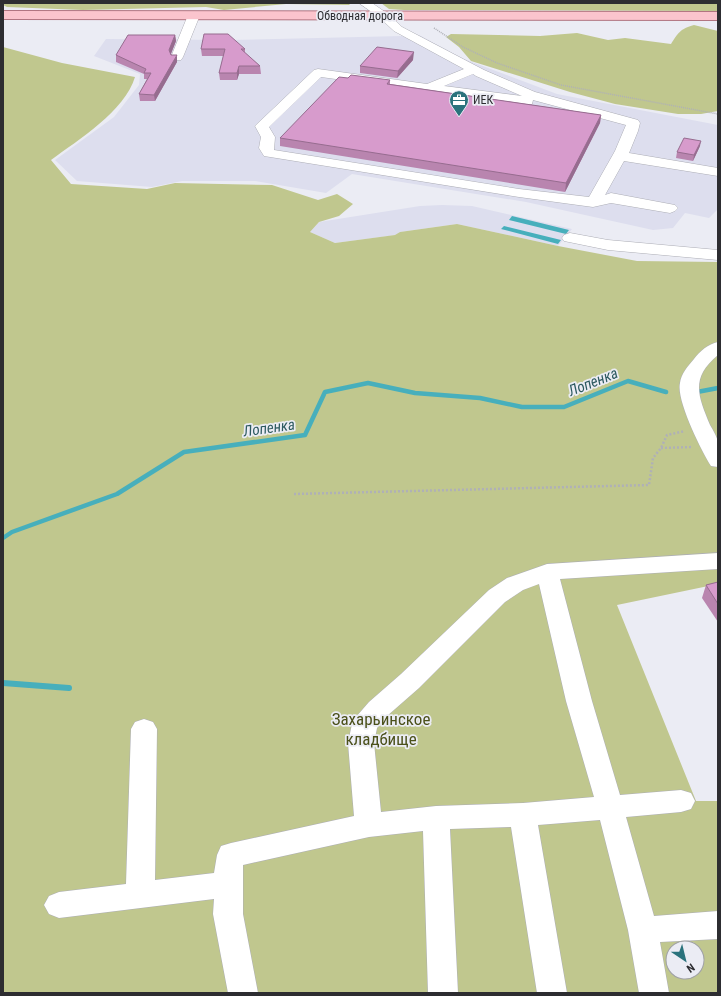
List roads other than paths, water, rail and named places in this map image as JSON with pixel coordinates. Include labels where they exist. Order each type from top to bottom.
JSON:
[{"type":"main road","name":"Обводная дорога","points":[[3,14],[718,16]]},
{"type":"street","points":[[365,3],[384,16],[398,29],[473,70],[545,101],[606,115],[633,123],[632,129],[620,156],[593,202]]},
{"type":"street","points":[[178,57],[194,15]]},
{"type":"street","points":[[428,88],[473,70]]},
{"type":"street","points":[[545,101],[523,101],[318,73],[262,126],[268,138],[266,148],[269,153],[519,193],[593,202],[610,198],[670,208]]},
{"type":"street","points":[[620,156],[718,172]]},
{"type":"street","points":[[570,238],[608,245],[718,255]]},
{"type":"street","points":[[711,446],[694,409],[689,384],[699,364],[718,347]]},
{"type":"street","points":[[369,825],[361,743],[365,724],[378,708],[410,681],[497,596],[515,584],[546,572],[718,561]]},
{"type":"street","points":[[546,572],[559,618],[578,701],[610,807],[643,930],[654,993]]},
{"type":"street","points":[[140,895],[144,729]]},
{"type":"street","points":[[242,993],[228,914],[227,884],[231,855],[369,825],[436,818],[523,815],[681,801]]},
{"type":"street","points":[[523,815],[552,993]]},
{"type":"street","points":[[436,818],[443,993]]},
{"type":"street","points":[[59,905],[227,884]]},
{"type":"street","points":[[643,930],[718,924]]},
{"type":"water","points":[[512,216],[569,230],[566,234],[509,220]]},
{"type":"water","points":[[504,226],[561,240],[558,244],[501,229]]},
{"type":"waterway","name":"Лопенка","points":[[3,538],[12,532],[117,494],[184,452],[305,435],[325,392],[368,383],[415,393],[480,398],[522,407],[564,407],[628,381],[666,392]]},
{"type":"waterway","name":"Лопенка","points":[[697,392],[718,388]]},
{"type":"waterway","points":[[3,683],[69,688]]},
{"type":"place","name":"ИЕК","points":[[459,117]]},
{"type":"park label","name":"Захарьинское кладбище","points":[[381,729]]}]
